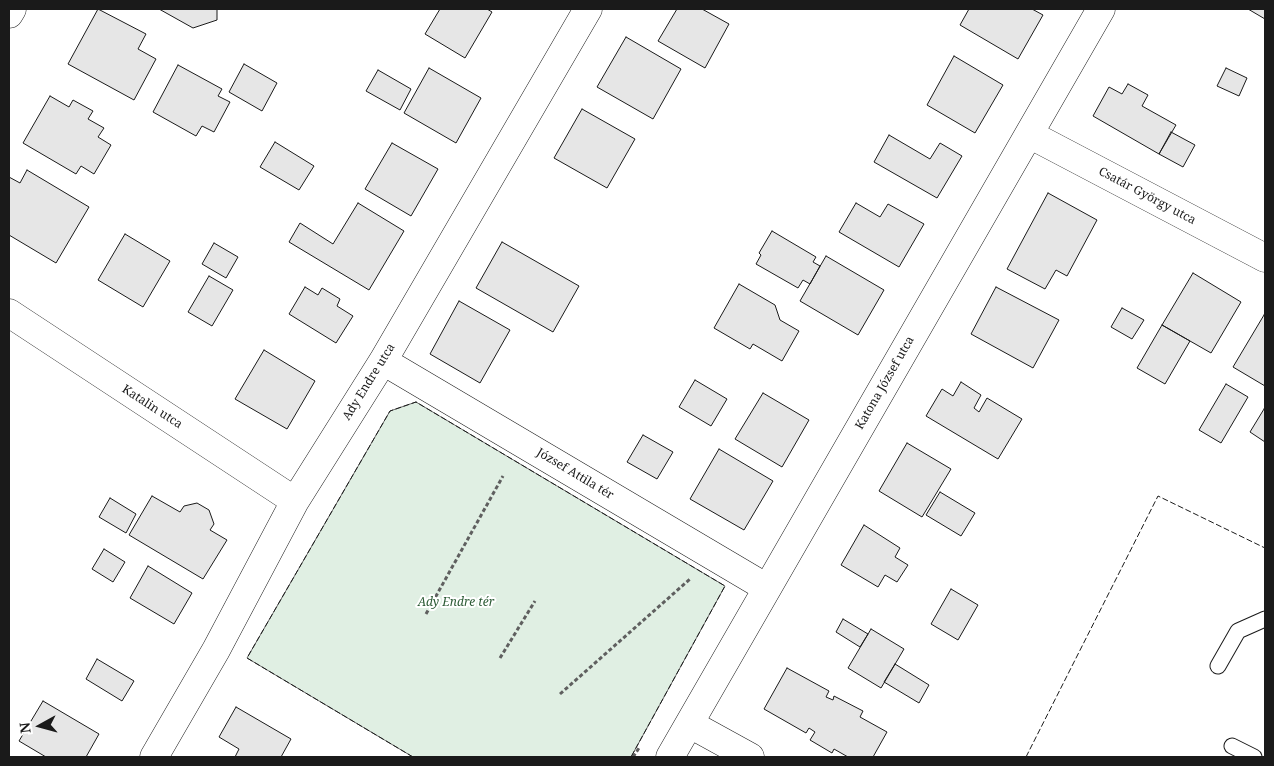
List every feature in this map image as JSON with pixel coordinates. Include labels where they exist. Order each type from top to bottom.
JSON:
[{"type":"street","points":[[9,14],[12,9]]},
{"type":"street","name":"Ady Endre utca","points":[[154,757],[216,650],[295,501],[383,361],[588,9]]},
{"type":"street","name":"Katona József utca","points":[[670,757],[1101,9]]},
{"type":"street","name":"Csatár György utca","points":[[1029,134],[1265,258]]},
{"type":"street","name":"Katalin utca","points":[[9,313],[295,501]]},
{"type":"street","name":"József Attila tér","points":[[383,361],[767,588]]},
{"type":"street","points":[[690,724],[750,757]]},
{"type":"lane","points":[[1218,666],[1238,631],[1265,618]]},
{"type":"lane","points":[[1232,746],[1254,757]]},
{"type":"path","points":[[426,614],[503,476]]},
{"type":"path","points":[[560,694],[716,558]]},
{"type":"path","points":[[500,658],[535,601]]},
{"type":"green space","name":"Ady Endre tér","points":[[416,402],[725,586],[631,757],[413,757],[247,658],[390,411]]},
{"type":"building","points":[[98,9],[146,34],[138,49],[156,59],[134,100],[68,64]]},
{"type":"building","points":[[159,9],[217,9],[217,20],[193,28]]},
{"type":"building","points":[[440,9],[487,9],[492,12],[465,58],[425,34]]},
{"type":"building","points":[[677,9],[702,9],[729,24],[705,68],[658,41]]},
{"type":"building","points":[[969,9],[1032,9],[1043,15],[1018,59],[960,25]]},
{"type":"building","points":[[1248,9],[1265,9],[1265,19]]},
{"type":"building","points":[[626,37],[681,69],[653,119],[597,87]]},
{"type":"building","points":[[954,56],[1003,85],[975,133],[927,105]]},
{"type":"building","points":[[244,64],[277,83],[262,111],[229,92]]},
{"type":"building","points":[[178,65],[222,89],[218,96],[230,102],[214,132],[202,126],[196,136],[153,112]]},
{"type":"building","points":[[429,68],[481,98],[456,143],[404,113]]},
{"type":"building","points":[[1226,68],[1247,78],[1239,96],[1217,86]]},
{"type":"building","points":[[378,70],[411,89],[400,110],[366,91]]},
{"type":"building","points":[[1128,84],[1148,95],[1142,106],[1176,125],[1159,154],[1093,116],[1109,87],[1122,94]]},
{"type":"building","points":[[50,96],[69,107],[73,100],[93,111],[88,119],[104,128],[98,137],[111,145],[94,174],[81,166],[76,174],[23,143]]},
{"type":"building","points":[[582,109],[635,139],[607,188],[554,158]]},
{"type":"building","points":[[1171,132],[1195,145],[1183,167],[1159,154]]},
{"type":"building","points":[[889,135],[930,159],[940,143],[962,156],[937,198],[874,162]]},
{"type":"building","points":[[275,142],[314,166],[299,190],[260,167]]},
{"type":"building","points":[[392,143],[438,169],[411,216],[365,189]]},
{"type":"building","points":[[27,170],[89,207],[56,263],[9,235],[9,177],[20,183]]},
{"type":"building","points":[[1048,193],[1097,220],[1067,276],[1056,270],[1045,289],[1007,269]]},
{"type":"building","points":[[358,203],[404,231],[369,290],[289,242],[300,223],[333,244]]},
{"type":"building","points":[[856,203],[880,217],[888,204],[924,224],[899,267],[839,232]]},
{"type":"building","points":[[772,231],[816,257],[813,262],[820,266],[810,284],[803,280],[798,288],[756,264],[761,255],[759,253]]},
{"type":"building","points":[[125,234],[170,261],[143,307],[98,280]]},
{"type":"building","points":[[502,242],[579,286],[553,332],[476,288]]},
{"type":"building","points":[[214,243],[238,257],[226,278],[202,264]]},
{"type":"building","points":[[826,256],[884,290],[858,335],[800,301]]},
{"type":"building","points":[[1193,273],[1241,302],[1211,353],[1162,325]]},
{"type":"building","points":[[209,276],[233,290],[212,326],[188,312]]},
{"type":"building","points":[[739,284],[775,305],[780,320],[799,331],[782,361],[753,344],[750,349],[714,328]]},
{"type":"building","points":[[305,287],[318,295],[322,288],[340,299],[337,306],[353,316],[336,343],[289,314]]},
{"type":"building","points":[[996,287],[1059,320],[1033,368],[971,334]]},
{"type":"building","points":[[459,301],[510,330],[480,383],[430,354]]},
{"type":"building","points":[[1122,308],[1144,320],[1132,339],[1111,327]]},
{"type":"building","points":[[1265,316],[1265,386],[1233,367]]},
{"type":"building","points":[[1162,325],[1190,341],[1165,384],[1137,368]]},
{"type":"building","points":[[264,350],[315,381],[287,429],[235,399]]},
{"type":"building","points":[[695,380],[727,399],[711,426],[679,407]]},
{"type":"building","points":[[961,382],[981,395],[974,408],[979,412],[987,398],[1022,419],[998,459],[926,416],[942,389],[953,396]]},
{"type":"building","points":[[1226,384],[1248,397],[1221,443],[1199,430]]},
{"type":"building","points":[[763,393],[809,420],[782,467],[735,439]]},
{"type":"building","points":[[1265,410],[1265,442],[1250,432]]},
{"type":"building","points":[[643,435],[673,452],[657,479],[627,462]]},
{"type":"building","points":[[907,443],[951,469],[922,517],[879,491]]},
{"type":"building","points":[[719,449],[773,481],[744,530],[690,499]]},
{"type":"building","points":[[940,492],[975,513],[961,536],[926,515]]},
{"type":"building","points":[[152,496],[180,512],[184,506],[197,503],[209,510],[214,524],[210,530],[227,540],[203,579],[129,535]]},
{"type":"building","points":[[110,498],[136,514],[126,533],[99,517]]},
{"type":"building","points":[[864,525],[900,548],[895,557],[908,565],[897,582],[885,575],[878,587],[841,565]]},
{"type":"building","points":[[104,549],[125,562],[113,582],[92,569]]},
{"type":"building","points":[[148,566],[192,593],[174,624],[130,598]]},
{"type":"building","points":[[951,589],[978,605],[958,640],[931,624]]},
{"type":"building","points":[[843,619],[868,634],[860,647],[836,632]]},
{"type":"building","points":[[871,629],[904,649],[881,688],[848,668]]},
{"type":"building","points":[[97,659],[134,681],[122,701],[86,679]]},
{"type":"building","points":[[895,664],[929,685],[919,703],[884,682]]},
{"type":"building","points":[[787,668],[829,691],[826,697],[833,700],[834,696],[863,711],[860,717],[887,732],[873,757],[848,757],[834,749],[832,753],[810,740],[815,732],[809,728],[806,733],[764,709]]},
{"type":"building","points":[[43,701],[99,734],[86,757],[46,757],[19,741]]},
{"type":"building","points":[[236,707],[291,739],[281,757],[235,757],[239,749],[219,737]]},
{"type":"fence","points":[[413,757],[247,658],[390,411],[416,402],[725,586],[631,757]]},
{"type":"fence","points":[[1026,757],[1158,496],[1265,548]]}]
